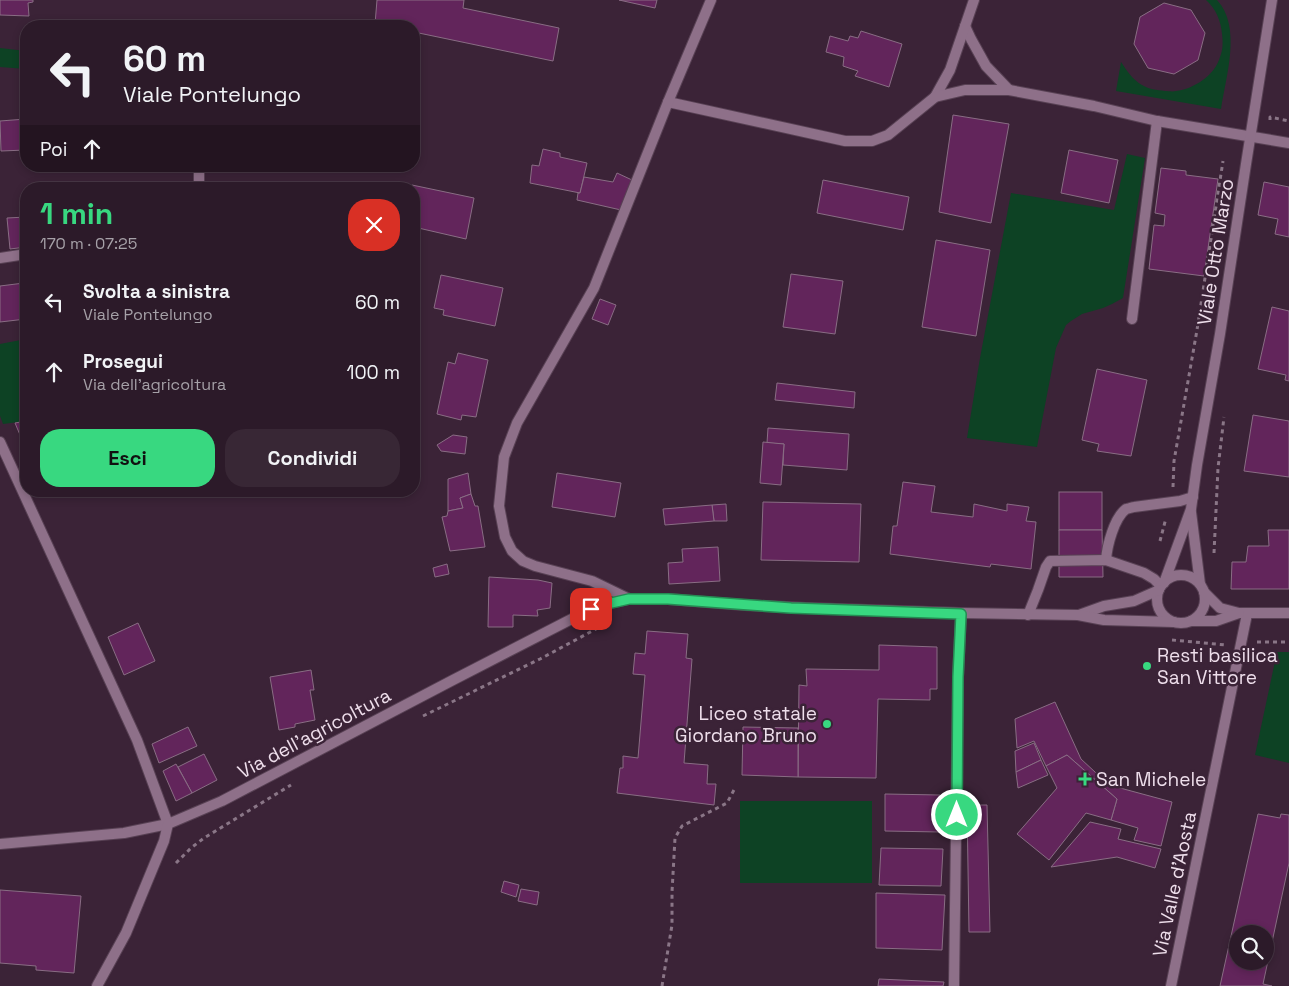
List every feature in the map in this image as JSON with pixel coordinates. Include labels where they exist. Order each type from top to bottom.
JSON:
[{"type":"street","points":[[711,0],[594,288],[517,424],[504,456],[499,506],[504,537],[512,550],[523,561],[592,581],[629,599],[668,599],[771,606],[961,614],[1078,615],[1104,620],[1182,623],[1196,618],[1201,612],[1205,599],[1202,588]]},
{"type":"street","points":[[668,102],[845,141],[872,141],[888,135],[935,96],[950,70],[974,0]]},
{"type":"street","name":"Viale Otto Marzo","points":[[1162,586],[1191,508],[1272,0]]},
{"type":"street","points":[[965,26],[986,66],[1009,90]]},
{"type":"street","points":[[935,96],[965,90],[1009,90],[1094,106],[1156,121],[1289,143]]},
{"type":"street","points":[[1132,318],[1156,121]]},
{"type":"street","points":[[0,258],[20,255]]},
{"type":"street","points":[[0,442],[20,486]]},
{"type":"street","points":[[25,497],[137,740],[168,824],[164,841],[126,933],[97,986]]},
{"type":"street","points":[[1106,560],[1107,549],[1117,520],[1127,509],[1134,506],[1180,502],[1193,497]]},
{"type":"street","name":"Viale Otto Marzo","points":[[1191,508],[1202,588]]},
{"type":"street","points":[[1028,615],[1050,561],[1106,560],[1144,573],[1162,586]]},
{"type":"street","points":[[1078,615],[1104,606],[1134,600],[1162,586],[1170,578],[1178,576],[1194,579],[1220,608],[1243,613],[1289,613]]},
{"type":"street","points":[[1162,586],[1158,598],[1158,606],[1162,613],[1174,622]]},
{"type":"street","name":"Via dell'agricoltura","points":[[0,844],[124,833],[168,824],[222,801],[591,609],[629,599]]},
{"type":"street","points":[[1190,621],[1216,621],[1243,613]]},
{"type":"street","name":"Via Valle d'Aosta","points":[[1170,986],[1243,613]]},
{"type":"street","points":[[954,986],[958,677],[961,614]]},
{"type":"path","points":[[1174,460],[1224,161]]},
{"type":"path","points":[[1214,558],[1218,468],[1225,410]]},
{"type":"path","points":[[419,718],[540,659],[613,620]]},
{"type":"path","points":[[176,863],[204,838],[294,784]]},
{"type":"path","points":[[662,986],[672,925],[675,838],[682,826],[727,803],[735,788]]},
{"type":"green space","points":[[1206,0],[1217,0],[1225,11],[1231,38],[1229,67],[1221,109],[1116,91],[1121,62],[1130,75],[1139,83],[1159,90],[1183,90],[1197,84],[1214,70],[1222,52],[1223,40],[1217,16],[1213,7]]},
{"type":"green space","points":[[0,48],[20,50],[20,69],[0,67]]},
{"type":"green space","points":[[1127,154],[1145,158],[1123,298],[1103,308],[1082,314],[1066,325],[1056,348],[1037,447],[967,438],[1011,193],[1114,210]]},
{"type":"green space","points":[[20,340],[20,422],[3,424],[0,416],[0,344]]},
{"type":"green space","points":[[1277,652],[1289,652],[1289,763],[1255,755]]},
{"type":"green space","points":[[740,801],[872,801],[872,883],[740,883]]},
{"type":"building","points":[[0,0],[33,0],[33,2],[28,3],[29,16],[0,15]]},
{"type":"building","points":[[377,0],[464,0],[463,8],[559,28],[553,61],[420,33],[420,20],[375,20]]},
{"type":"building","points":[[619,0],[657,0],[655,8]]},
{"type":"building","points":[[1164,3],[1191,10],[1205,33],[1198,60],[1174,74],[1148,68],[1134,44],[1140,17]]},
{"type":"building","points":[[861,31],[902,44],[889,87],[855,76],[858,71],[843,66],[844,57],[826,52],[830,36],[848,41],[850,36],[858,38]]},
{"type":"building","points":[[953,115],[1009,124],[991,223],[939,212]]},
{"type":"building","points":[[20,119],[20,150],[1,151],[0,121]]},
{"type":"building","points":[[543,149],[560,153],[560,157],[587,163],[580,193],[530,183],[532,165],[539,166]]},
{"type":"building","points":[[1069,150],[1118,160],[1109,203],[1061,193]]},
{"type":"building","points":[[1161,168],[1186,171],[1186,175],[1218,179],[1204,276],[1149,269],[1154,225],[1164,226],[1165,215],[1155,213]]},
{"type":"building","points":[[617,173],[632,180],[621,210],[577,200],[584,177],[613,182]]},
{"type":"building","points":[[823,180],[909,197],[903,230],[817,213]]},
{"type":"building","points":[[1264,182],[1289,187],[1289,237],[1275,234],[1278,219],[1258,215]]},
{"type":"building","points":[[420,187],[474,198],[466,239],[420,228]]},
{"type":"building","points":[[20,217],[20,248],[10,249],[7,218]]},
{"type":"building","points":[[936,240],[990,250],[976,336],[922,327]]},
{"type":"building","points":[[791,274],[843,281],[835,334],[783,327]]},
{"type":"building","points":[[441,275],[503,288],[495,326],[443,315],[444,310],[434,308]]},
{"type":"building","points":[[20,284],[20,320],[0,322],[0,286]]},
{"type":"building","points":[[600,299],[616,305],[608,325],[592,319]]},
{"type":"building","points":[[1272,307],[1289,311],[1289,381],[1285,380],[1286,375],[1258,369]]},
{"type":"building","points":[[458,353],[488,360],[476,417],[462,415],[461,420],[437,414],[448,362],[455,364]]},
{"type":"building","points":[[1097,369],[1147,380],[1131,456],[1097,451],[1099,444],[1082,440]]},
{"type":"building","points":[[777,383],[855,392],[854,408],[775,400]]},
{"type":"building","points":[[1253,415],[1289,421],[1289,477],[1244,471]]},
{"type":"building","points":[[20,422],[20,435],[15,423]]},
{"type":"building","points":[[768,428],[849,434],[847,470],[783,465],[784,444],[767,443]]},
{"type":"building","points":[[453,435],[467,437],[465,454],[441,451],[437,445]]},
{"type":"building","points":[[763,442],[784,444],[781,485],[760,483]]},
{"type":"building","points":[[468,473],[471,494],[460,498],[463,508],[448,511],[448,479]]},
{"type":"building","points":[[557,473],[621,483],[615,517],[552,507]]},
{"type":"building","points":[[903,482],[935,486],[931,512],[973,517],[974,504],[1007,511],[1007,504],[1029,507],[1026,521],[1036,522],[1031,569],[991,564],[990,567],[890,554],[893,526],[897,526]]},
{"type":"building","points":[[1059,492],[1102,492],[1102,530],[1059,530]]},
{"type":"building","points":[[471,494],[475,506],[478,506],[485,547],[450,551],[442,517],[447,516],[448,511],[463,508],[460,498]]},
{"type":"building","points":[[763,502],[861,504],[859,562],[761,560]]},
{"type":"building","points":[[726,504],[727,521],[714,521],[712,505]]},
{"type":"building","points":[[712,505],[714,521],[665,525],[663,509]]},
{"type":"building","points":[[1059,530],[1102,530],[1103,577],[1059,577]]},
{"type":"building","points":[[1268,530],[1289,530],[1289,589],[1231,589],[1232,562],[1246,562],[1248,546],[1269,546]]},
{"type":"building","points":[[718,547],[720,581],[669,584],[668,563],[683,562],[682,549]]},
{"type":"building","points":[[447,564],[449,574],[435,577],[433,568]]},
{"type":"building","points":[[489,577],[538,580],[552,583],[550,608],[537,610],[538,616],[513,615],[513,627],[488,627]]},
{"type":"building","points":[[138,623],[155,661],[124,675],[108,637]]},
{"type":"building","points":[[647,631],[688,634],[686,658],[692,659],[684,763],[708,765],[707,784],[716,784],[714,805],[617,793],[620,768],[623,768],[623,756],[638,758],[645,675],[633,674],[635,653],[645,654]]},
{"type":"building","points":[[879,645],[937,647],[937,689],[930,689],[930,700],[878,699],[876,778],[798,777],[799,685],[807,686],[806,669],[879,670]]},
{"type":"building","points":[[311,670],[314,690],[310,690],[315,720],[279,730],[270,677]]},
{"type":"building","points":[[1055,702],[1081,759],[1109,785],[1172,802],[1161,846],[1134,840],[1138,828],[1111,820],[1117,799],[1067,755],[1046,766],[1034,741],[1017,748],[1015,719]]},
{"type":"building","points":[[188,727],[197,746],[159,763],[152,744]]},
{"type":"building","points":[[743,727],[798,728],[798,777],[742,775]]},
{"type":"building","points":[[1034,743],[1041,760],[1016,772],[1015,751]]},
{"type":"building","points":[[204,754],[217,780],[192,793],[178,767]]},
{"type":"building","points":[[1067,755],[1117,799],[1111,820],[1086,813],[1049,860],[1017,834],[1057,788],[1046,766]]},
{"type":"building","points":[[1041,760],[1048,775],[1018,788],[1016,772]]},
{"type":"building","points":[[176,764],[192,793],[176,801],[163,771]]},
{"type":"building","points":[[885,794],[940,795],[940,832],[885,831]]},
{"type":"building","points":[[967,805],[987,805],[990,932],[969,932]]},
{"type":"building","points":[[1258,814],[1280,818],[1281,814],[1289,815],[1289,863],[1274,933],[1274,925],[1233,925]]},
{"type":"building","points":[[1090,822],[1121,829],[1118,839],[1161,849],[1155,868],[1117,857],[1051,867]]},
{"type":"building","points":[[881,848],[943,849],[941,886],[879,885]]},
{"type":"building","points":[[504,881],[519,885],[516,897],[501,892]]},
{"type":"building","points":[[521,889],[539,892],[537,905],[518,901]]},
{"type":"building","points":[[0,890],[81,896],[74,973],[36,970],[36,966],[0,963]]},
{"type":"building","points":[[876,893],[945,895],[942,950],[876,948]]},
{"type":"building","points":[[1229,945],[1229,970],[1266,970],[1263,984],[1272,986],[1220,986]]},
{"type":"building","points":[[879,979],[944,982],[943,986],[878,986]]},
{"type":"place","name":"Resti basilica San Vittore","points":[[1147,666]]},
{"type":"place","name":"Liceo statale Giordano Bruno","points":[[827,724]]},
{"type":"place","name":"San Michele","points":[[1085,779]]},
{"type":"route","points":[[591,609],[629,599],[668,599],[791,608],[961,614],[958,677],[957,815]]}]
